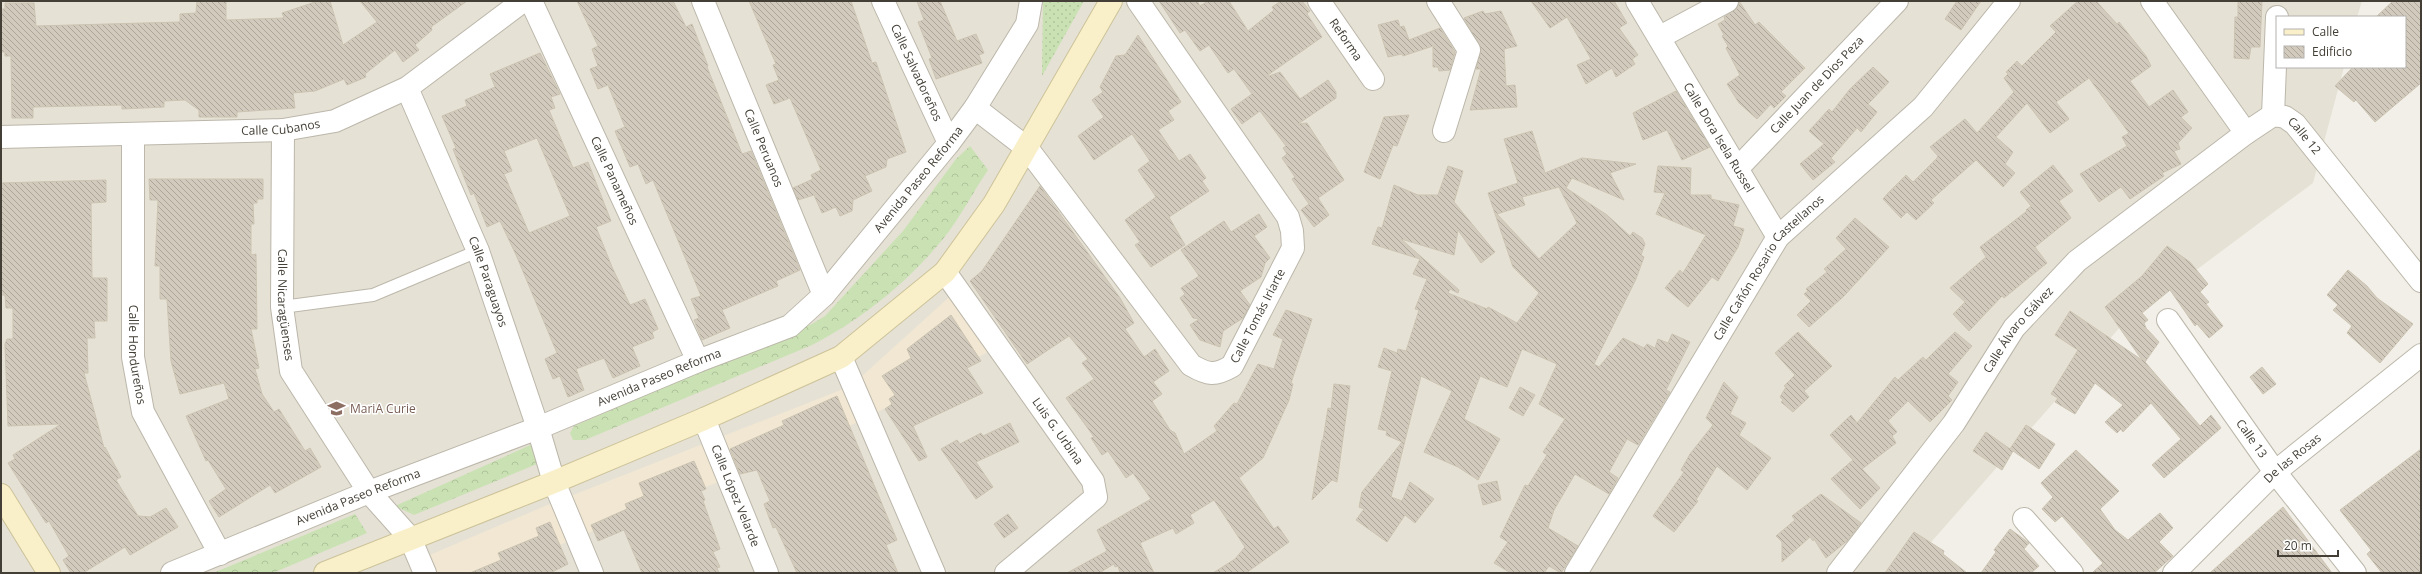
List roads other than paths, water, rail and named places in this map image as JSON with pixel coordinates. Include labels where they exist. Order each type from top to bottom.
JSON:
[{"type":"main road","points":[[325,573],[554,482],[704,419],[841,356],[945,272],[994,204],[1111,1]]},
{"type":"main road","points":[[1,495],[49,573]]},
{"type":"street","name":"Calle Cubanos","points":[[1,138],[283,130],[336,121],[407,88],[523,1]]},
{"type":"street","name":"Calle Panameños","points":[[531,1],[698,361]]},
{"type":"street","name":"Calle Peruanos","points":[[703,1],[824,295]]},
{"type":"street","name":"Calle Salvadoreños","points":[[883,1],[949,143]]},
{"type":"street","name":"Avenida Paseo Reforma","points":[[172,573],[369,492],[538,428],[698,361],[790,326],[824,295],[949,143],[975,108],[1027,24],[1031,1]]},
{"type":"street","name":"Calle Tomás Iriarte","points":[[975,108],[1027,148],[1191,364],[1204,372],[1219,373],[1232,366],[1293,248],[1292,231],[1288,217],[1138,1]]},
{"type":"street","name":"Reforma","points":[[1319,1],[1374,79]]},
{"type":"street","points":[[1438,1],[1469,50],[1444,131]]},
{"type":"street","name":"Calle Dora Isela Russel","points":[[1637,1],[1660,37],[1778,237]]},
{"type":"street","points":[[1660,37],[1726,1]]},
{"type":"street","name":"Calle Juan de Dios Peza","points":[[1737,169],[1897,1]]},
{"type":"street","name":"Calle Cañón Rosario Castellanos","points":[[1576,573],[1778,237],[1923,107],[2008,1]]},
{"type":"street","points":[[2152,1],[2246,133]]},
{"type":"street","points":[[2277,16],[2278,1]]},
{"type":"street","points":[[2273,115],[2276,42]]},
{"type":"street","name":"Calle Paraguayos","points":[[407,88],[478,251],[538,428],[554,482]]},
{"type":"street","name":"Calle 12","points":[[2246,133],[2273,115],[2285,117],[2295,124],[2421,281]]},
{"type":"street","name":"Calle Nicaragüenses","points":[[283,130],[282,307],[292,371],[369,492],[410,538],[425,573]]},
{"type":"street","name":"Calle Álvaro Gálvez","points":[[1838,573],[1954,423],[2014,328],[2077,262],[2246,133]]},
{"type":"street","name":"Calle Hondureños","points":[[133,134],[133,357],[143,412],[220,554]]},
{"type":"street","name":"Luis G. Urbina","points":[[945,272],[1094,481],[1096,497],[1006,573]]},
{"type":"street","name":"Calle 13","points":[[2168,320],[2275,472],[2355,573]]},
{"type":"street","name":"De las Rosas","points":[[2174,573],[2275,472],[2421,355]]},
{"type":"street","points":[[841,356],[934,573]]},
{"type":"street","name":"Calle López Velarde","points":[[704,419],[767,573]]},
{"type":"street","points":[[554,482],[592,573]]},
{"type":"street","points":[[2024,519],[2072,573]]},
{"type":"lane","points":[[282,307],[374,295],[478,251]]},
{"type":"place","name":"MariA Curie","points":[[337,409]]}]
